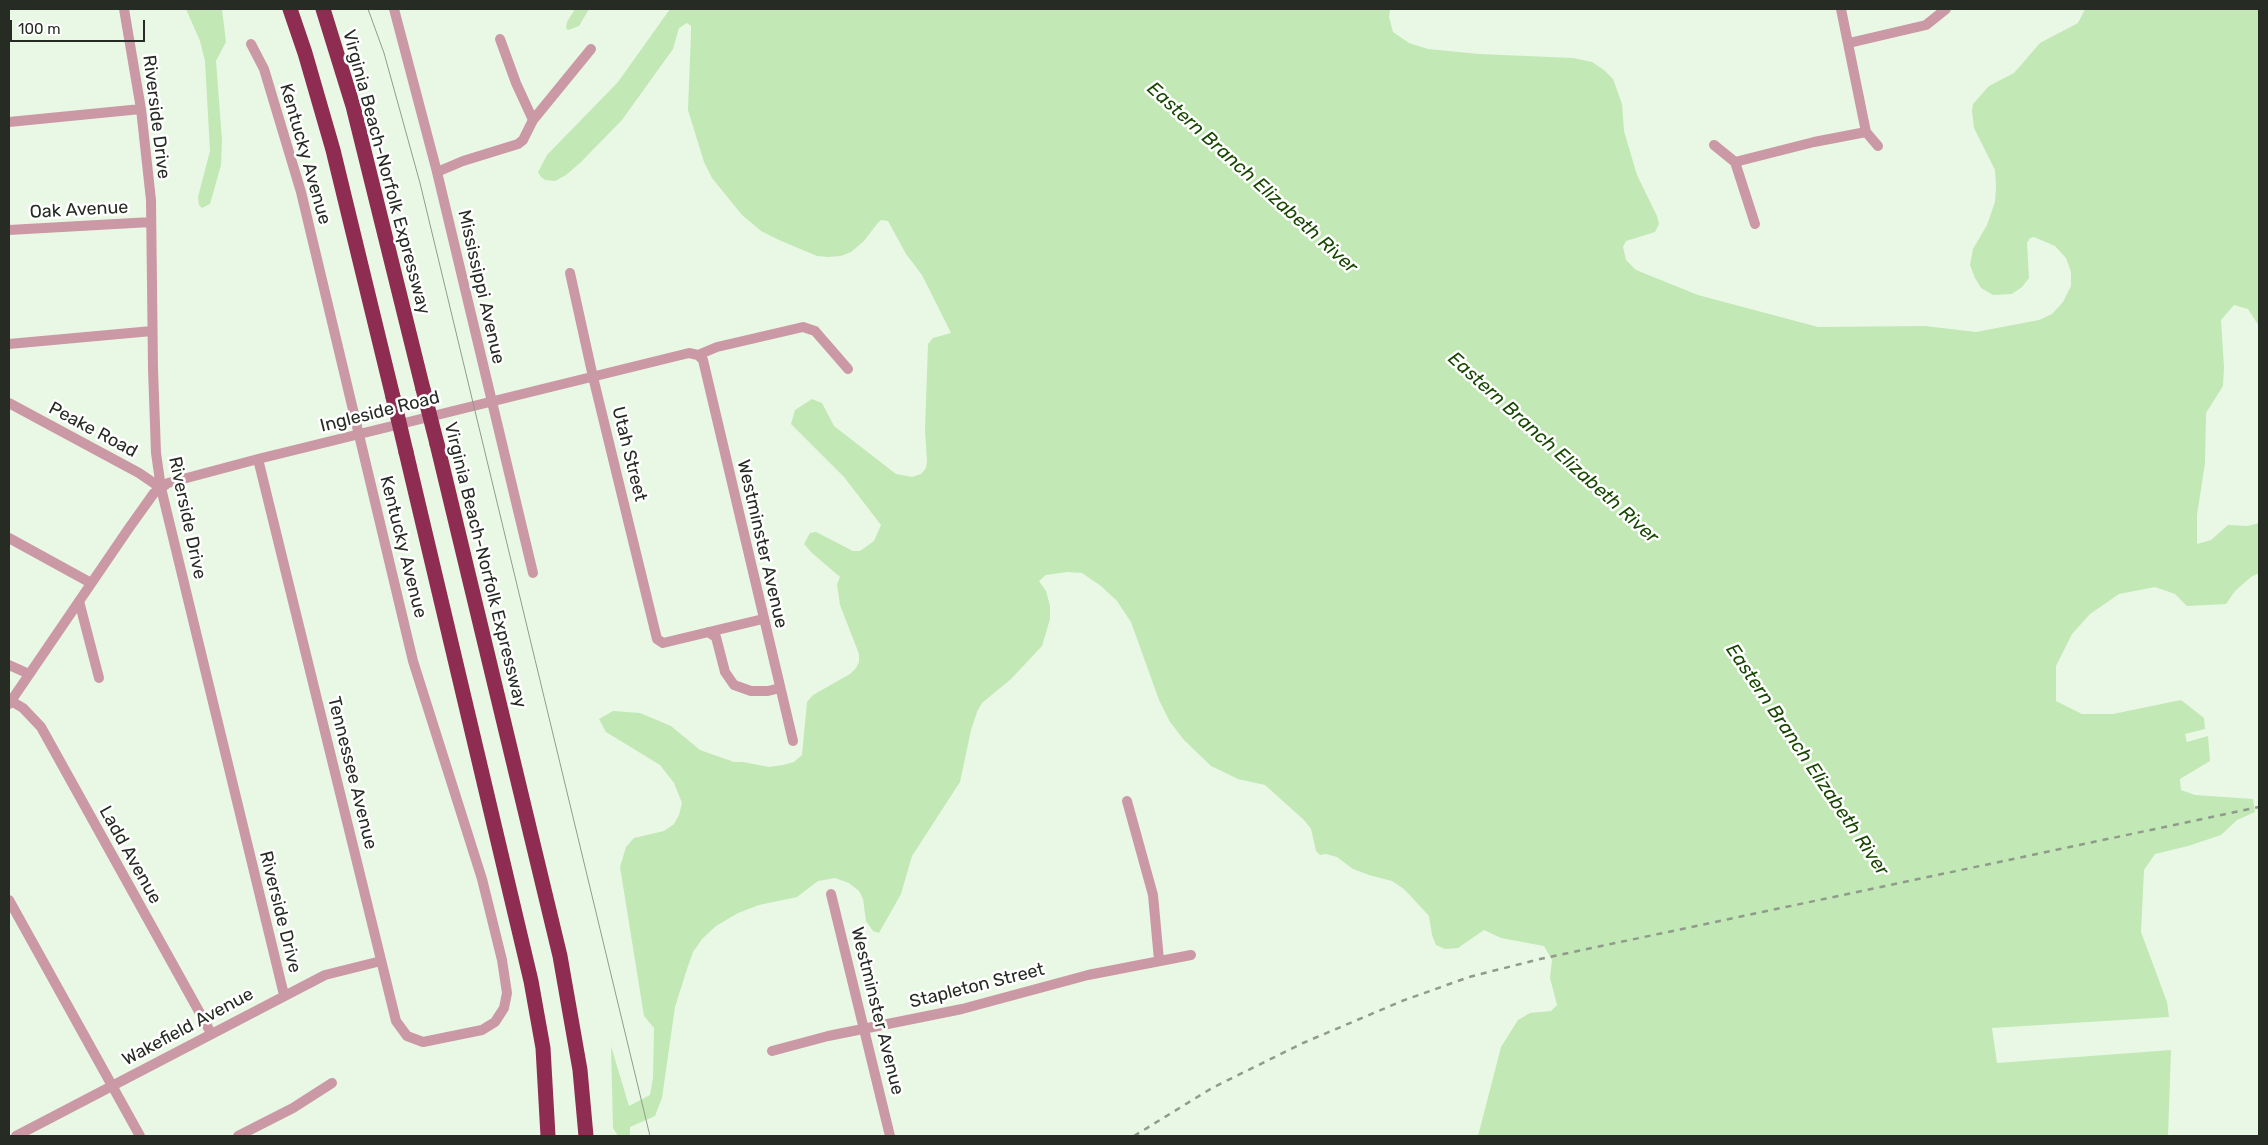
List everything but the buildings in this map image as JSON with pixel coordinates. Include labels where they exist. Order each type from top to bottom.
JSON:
[{"type":"highway","points":[[290,9],[305,53],[333,150],[531,981],[543,1048],[548,1136]]},
{"type":"highway","name":"Virginia Beach-Norfolk Expressway","points":[[322,9],[356,115],[560,956],[580,1070],[586,1136]]},
{"type":"street","name":"Riverside Drive","points":[[124,9],[142,108],[151,222],[156,453],[160,488],[284,995]]},
{"type":"street","name":"Mississippi Avenue","points":[[394,9],[437,172],[533,573]]},
{"type":"street","points":[[1841,9],[1866,132],[1878,146]]},
{"type":"street","points":[[1848,43],[1926,25],[1946,9]]},
{"type":"street","points":[[500,39],[516,83],[533,120]]},
{"type":"street","name":"Kentucky Avenue","points":[[251,44],[264,69],[301,192],[413,661],[482,879],[504,970],[506,1000],[500,1016],[482,1030],[462,1034]]},
{"type":"street","points":[[437,172],[518,144],[525,137],[533,120],[591,49]]},
{"type":"street","points":[[9,122],[142,108]]},
{"type":"street","points":[[1735,162],[1814,142],[1866,132]]},
{"type":"street","points":[[1714,145],[1735,162],[1755,224]]},
{"type":"street","name":"Oak Avenue","points":[[9,230],[151,222]]},
{"type":"street","name":"Utah Street","points":[[570,273],[593,377],[657,639],[663,643],[708,632]]},
{"type":"street","name":"Ingleside Road","points":[[10,702],[129,528],[160,488],[184,477],[689,353],[698,355],[717,347],[803,327],[815,331],[848,369]]},
{"type":"street","points":[[9,344],[152,331]]},
{"type":"street","name":"Westminster Avenue","points":[[698,355],[703,360],[793,741]]},
{"type":"street","name":"Peake Road","points":[[9,403],[139,473],[160,488]]},
{"type":"street","name":"Tennessee Avenue","points":[[258,458],[396,1021],[407,1036],[423,1042],[462,1034]]},
{"type":"street","points":[[9,538],[91,582]]},
{"type":"street","points":[[79,601],[99,678]]},
{"type":"street","points":[[708,632],[763,619]]},
{"type":"street","points":[[708,632],[716,637],[725,672],[734,685],[760,692],[780,688]]},
{"type":"street","points":[[9,665],[30,674]]},
{"type":"street","name":"Ladd Avenue","points":[[10,702],[23,708],[41,727],[211,1033]]},
{"type":"street","points":[[1128,801],[1153,895],[1159,960]]},
{"type":"street","name":"Westminster Avenue","points":[[831,894],[890,1136]]},
{"type":"street","points":[[9,900],[140,1136]]},
{"type":"street","name":"Stapleton Street","points":[[772,1051],[828,1036],[962,1009],[1088,975],[1191,955]]},
{"type":"street","name":"Wakefield Avenue","points":[[16,1136],[112,1084],[325,975],[381,961]]},
{"type":"street","points":[[238,1136],[293,1108],[332,1083]]},
{"type":"water","points":[[186,9],[222,9],[226,42],[216,61],[222,140],[221,165],[210,204],[202,208],[199,205],[198,197],[210,151],[205,61],[200,41]]},
{"type":"water","points":[[575,9],[589,9],[579,26],[568,30],[566,28],[567,22]]},
{"type":"water","name":"Eastern Branch Elizabeth River","points":[[670,9],[1390,9],[1389,17],[1393,32],[1409,43],[1428,49],[1479,54],[1573,58],[1592,62],[1613,79],[1622,104],[1624,131],[1637,175],[1659,224],[1655,232],[1626,241],[1623,247],[1626,260],[1636,270],[1698,295],[1818,327],[1925,326],[1976,332],[2039,320],[2052,314],[2063,302],[2071,286],[2071,272],[2066,258],[2055,246],[2034,237],[2030,238],[2027,243],[2029,278],[2022,287],[2012,294],[1993,295],[1981,288],[1975,278],[1970,265],[1973,249],[1987,225],[1995,202],[1996,187],[1995,170],[1974,128],[1973,104],[1989,86],[2014,73],[2040,43],[2078,23],[2085,9],[2259,9],[2259,326],[2248,309],[2234,305],[2221,320],[2224,367],[2223,386],[2206,413],[2205,463],[2197,515],[2197,544],[2211,540],[2228,525],[2248,526],[2259,523],[2259,573],[2251,577],[2235,591],[2226,604],[2187,606],[2175,594],[2155,587],[2119,594],[2090,614],[2072,634],[2056,666],[2056,701],[2082,714],[2113,714],[2181,700],[2204,718],[2205,729],[2185,734],[2187,742],[2208,736],[2210,761],[2180,779],[2181,790],[2195,795],[2253,799],[2255,812],[2237,820],[2221,835],[2155,854],[2144,870],[2141,932],[2167,1002],[2169,1017],[1992,1028],[1997,1063],[2171,1050],[2168,1136],[1478,1136],[1501,1047],[1518,1020],[1530,1013],[1551,1011],[1557,1005],[1550,978],[1552,960],[1544,946],[1501,938],[1484,930],[1458,948],[1445,949],[1436,945],[1432,935],[1429,916],[1404,889],[1392,881],[1353,869],[1337,857],[1326,854],[1320,855],[1316,851],[1311,829],[1304,820],[1265,785],[1238,779],[1211,766],[1184,740],[1170,722],[1159,700],[1131,622],[1117,601],[1101,586],[1082,573],[1067,572],[1046,575],[1039,581],[1046,591],[1050,606],[1050,619],[1042,646],[1011,679],[982,703],[971,730],[960,782],[912,856],[901,894],[879,933],[873,931],[866,921],[863,899],[859,891],[849,883],[835,878],[818,881],[797,897],[759,905],[738,913],[716,926],[702,939],[693,952],[687,969],[675,1007],[662,1098],[655,1116],[630,1127],[630,1136],[618,1136],[613,1128],[611,1046],[629,1106],[650,1095],[653,1078],[654,1028],[644,1016],[620,867],[626,847],[634,838],[664,831],[674,824],[682,803],[674,783],[660,765],[606,732],[599,719],[613,711],[640,713],[671,726],[700,750],[734,762],[769,767],[794,762],[802,755],[807,702],[813,695],[850,674],[859,662],[859,654],[840,605],[837,584],[840,577],[804,544],[810,533],[816,532],[853,551],[860,551],[874,541],[881,525],[844,477],[791,424],[795,410],[812,399],[822,403],[834,426],[896,474],[912,477],[921,474],[926,468],[927,461],[925,430],[928,344],[933,338],[951,333],[922,275],[906,254],[888,221],[881,220],[864,241],[851,252],[841,256],[828,257],[817,256],[779,240],[761,231],[742,215],[712,178],[704,162],[688,110],[691,26],[687,23],[679,28],[673,49],[622,120],[566,175],[555,181],[545,180],[541,177],[538,172],[547,155],[618,82]]},
{"type":"tram line","points":[[368,9],[384,53],[420,183],[650,1136]]},
{"type":"railway","points":[[1134,1136],[1212,1088],[1303,1043],[1402,1001],[1469,977],[1540,959],[2259,807]]}]
